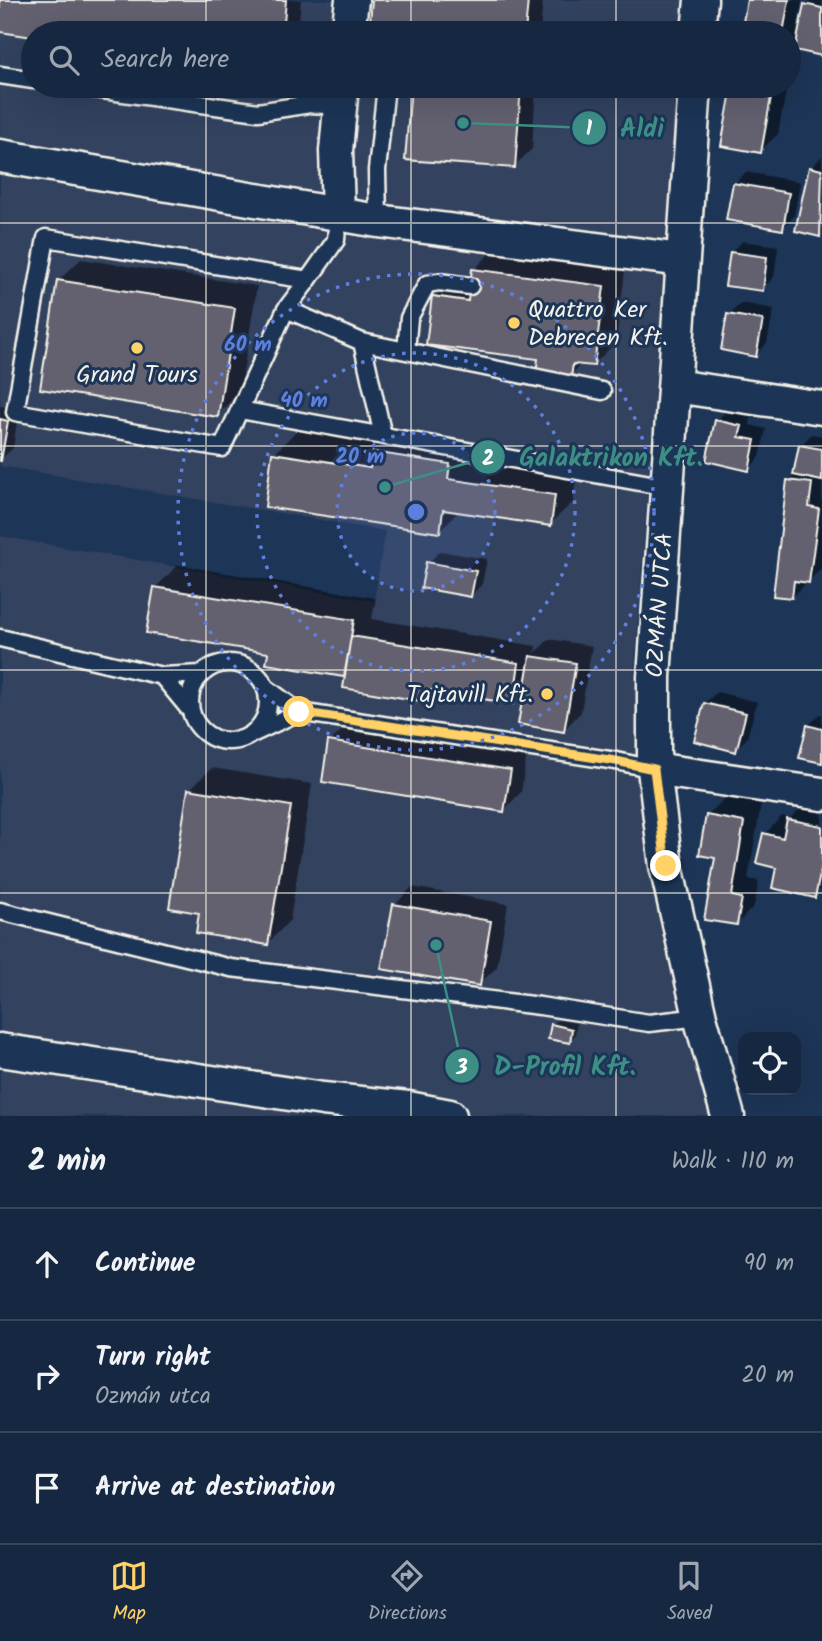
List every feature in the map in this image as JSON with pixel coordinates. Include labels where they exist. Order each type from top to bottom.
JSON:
[{"type":"street","points":[[349,21],[352,0]]},
{"type":"street","points":[[699,21],[701,0]]},
{"type":"street","points":[[338,213],[336,151],[341,98]]},
{"type":"street","name":"OZMÁN UTCA","points":[[694,98],[654,677],[654,769],[666,866],[700,1017],[728,1116]]},
{"type":"street","points":[[0,156],[378,220],[682,260]]},
{"type":"street","points":[[675,386],[822,408]]},
{"type":"street","points":[[654,769],[822,794]]},
{"type":"street","points":[[0,1050],[322,1108],[408,1108],[450,1116]]},
{"type":"lane","points":[[0,75],[21,78]]},
{"type":"lane","points":[[159,98],[258,112],[332,98]]},
{"type":"lane","points":[[378,220],[377,170],[385,98]]},
{"type":"lane","points":[[309,280],[46,238],[15,412],[222,448],[286,309],[309,280],[336,240],[338,213]]},
{"type":"lane","points":[[406,351],[409,318],[427,284],[439,282],[470,286]]},
{"type":"lane","points":[[286,309],[362,342],[602,391]]},
{"type":"lane","points":[[362,342],[383,436]]},
{"type":"lane","points":[[240,410],[667,487]]},
{"type":"lane","points":[[0,638],[162,676],[202,674]]},
{"type":"lane","points":[[190,710],[190,696],[202,674],[224,663],[237,664],[248,668],[265,687],[299,712],[654,769]]},
{"type":"lane","points":[[162,676],[190,710],[195,722],[215,739],[228,742],[241,740],[299,712]]},
{"type":"lane","points":[[253,733],[267,711],[265,687]]},
{"type":"lane","points":[[0,911],[230,968],[540,1006],[649,1023],[700,1017]]},
{"type":"shaded area","points":[[0,0],[683,0],[682,21],[21,21],[21,98],[676,98],[634,677],[711,1116],[0,1116],[0,536],[374,601],[385,531],[0,466]]},
{"type":"building","points":[[0,0],[286,0],[284,21],[21,21],[21,35],[0,32]]},
{"type":"building","points":[[372,0],[528,0],[526,21],[370,21]]},
{"type":"building","points":[[747,0],[789,0],[785,21],[743,21]]},
{"type":"building","points":[[804,4],[822,8],[822,56],[801,51],[801,21]]},
{"type":"building","points":[[410,98],[520,98],[515,168],[405,160]]},
{"type":"building","points":[[730,98],[771,98],[761,153],[721,146]]},
{"type":"building","points":[[809,167],[822,170],[820,237],[795,231]]},
{"type":"building","points":[[733,183],[789,193],[783,230],[726,220]]},
{"type":"building","points":[[730,252],[767,257],[763,291],[725,286]]},
{"type":"building","name":"Quattro Ker Debrecen Kft.","points":[[472,269],[604,286],[594,366],[573,364],[571,377],[536,372],[538,359],[426,345],[432,296],[468,301]]},
{"type":"building","name":"Grand Tours","points":[[57,280],[235,308],[218,417],[40,389]]},
{"type":"building","points":[[727,314],[763,320],[756,357],[721,350]]},
{"type":"building","points":[[0,419],[8,421],[1,461],[0,461]]},
{"type":"building","points":[[715,420],[742,426],[739,437],[755,440],[749,471],[706,461]]},
{"type":"building","points":[[799,445],[822,449],[822,481],[793,475]]},
{"type":"building","points":[[373,452],[450,464],[448,479],[555,495],[551,526],[443,510],[440,533],[265,507],[272,453],[370,468]]},
{"type":"building","points":[[787,480],[812,483],[809,507],[819,509],[809,583],[794,581],[792,598],[773,596]]},
{"type":"building","points":[[426,562],[476,571],[471,597],[421,588]]},
{"type":"building","points":[[154,587],[354,620],[344,677],[266,664],[268,653],[146,633]]},
{"type":"building","points":[[351,636],[519,663],[513,704],[429,690],[427,702],[343,688]]},
{"type":"building","name":"Tajtavill Kft.","points":[[530,656],[576,663],[564,732],[518,724]]},
{"type":"building","points":[[704,703],[746,713],[736,752],[694,741]]},
{"type":"building","points":[[807,725],[822,729],[822,763],[799,758]]},
{"type":"building","points":[[328,741],[511,770],[504,812],[322,782]]},
{"type":"building","points":[[188,789],[291,806],[268,945],[196,933],[199,913],[169,908]]},
{"type":"building","points":[[706,815],[744,822],[732,896],[742,898],[737,925],[704,920],[715,858],[699,855]]},
{"type":"building","points":[[787,819],[822,826],[822,865],[815,898],[772,888],[776,868],[756,863],[763,833],[783,838]]},
{"type":"building","points":[[393,904],[491,921],[480,986],[381,969]]},
{"type":"building","points":[[551,1024],[572,1029],[570,1043],[548,1039]]},
{"type":"place","name":"Aldi","points":[[463,123]]},
{"type":"place","name":"Quattro Ker Debrecen Kft.","points":[[514,323]]},
{"type":"place","name":"Grand Tours","points":[[137,348]]},
{"type":"place","name":"Galaktrikon Kft.","points":[[385,487]]},
{"type":"place","name":"Tajtavill Kft.","points":[[547,694]]},
{"type":"place","name":"D-Profil Kft.","points":[[436,945]]},
{"type":"route","points":[[299,712],[654,769],[666,866]]}]
